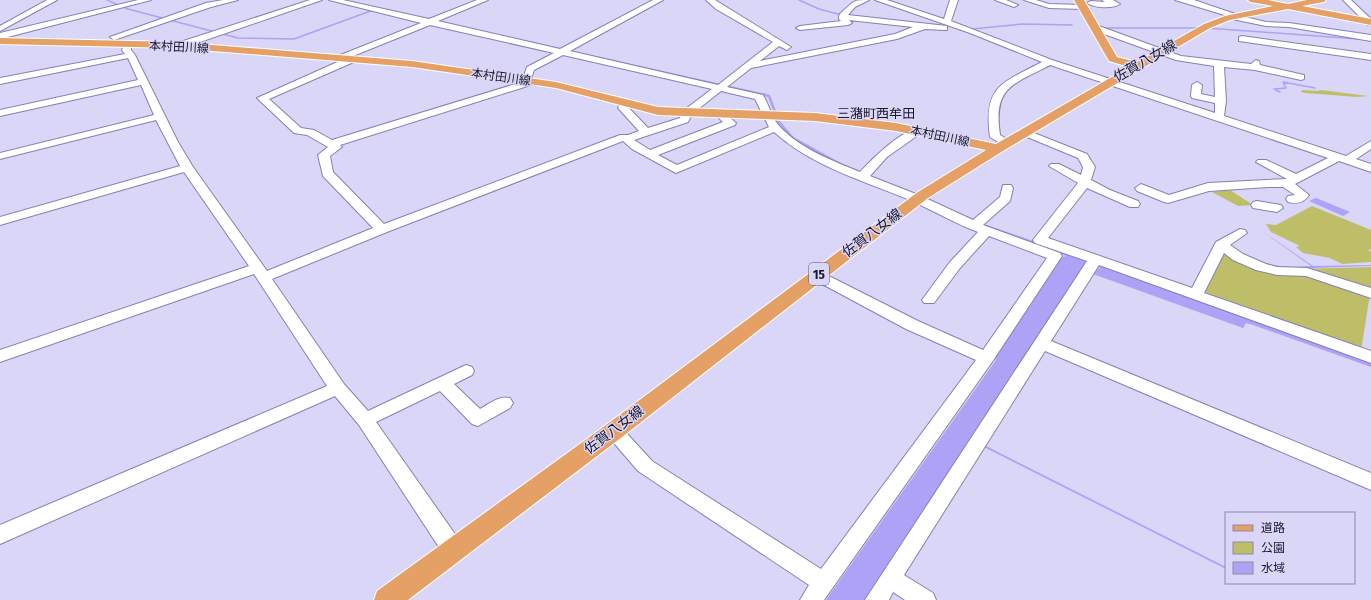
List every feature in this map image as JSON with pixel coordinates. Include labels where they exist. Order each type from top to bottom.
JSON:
[{"type":"main road","points":[[1253,0],[1370,22]]},
{"type":"main road","name":"佐賀八女線","points":[[387,600],[614,431],[920,197],[1002,145],[1162,50],[1207,26],[1234,18],[1320,0]]},
{"type":"main road","points":[[1086,3],[1096,28],[1113,59],[1137,66]]},
{"type":"main road","name":"本村田川線","points":[[0,41],[130,50],[175,45],[412,64],[577,89],[624,104],[658,111],[823,118],[1002,145]]},
{"type":"street","points":[[0,29],[53,0]]},
{"type":"street","points":[[0,36],[147,0]]},
{"type":"street","points":[[114,37],[209,5],[234,0]]},
{"type":"street","points":[[175,45],[194,41],[318,0]]},
{"type":"street","points":[[333,0],[759,97],[774,128],[795,145],[837,167],[920,197],[981,226],[1055,256],[986,358],[818,592],[645,466],[614,431]]},
{"type":"street","points":[[341,58],[484,0]]},
{"type":"street","points":[[332,144],[528,81],[530,69],[659,0]]},
{"type":"street","points":[[710,0],[719,7],[802,55]]},
{"type":"street","points":[[843,18],[843,15],[847,12],[850,6],[865,0]]},
{"type":"street","points":[[879,0],[973,31],[1049,62],[1371,168]]},
{"type":"street","points":[[947,22],[954,0]]},
{"type":"street","points":[[999,0],[1014,5]]},
{"type":"street","points":[[1028,0],[1049,6],[1086,3],[1116,4],[1106,0]]},
{"type":"street","points":[[1179,0],[1193,2],[1234,18],[1290,27],[1370,43]]},
{"type":"street","points":[[1347,0],[1370,22]]},
{"type":"street","points":[[843,18],[973,31]]},
{"type":"street","points":[[800,28],[848,23],[843,18]]},
{"type":"street","points":[[748,66],[897,36],[924,26]]},
{"type":"street","points":[[1096,28],[1162,50],[1179,58],[1220,64],[1234,62],[1256,65],[1301,77]]},
{"type":"street","points":[[1242,39],[1274,41],[1345,54],[1371,57]]},
{"type":"street","points":[[627,140],[684,120],[687,113],[779,42]]},
{"type":"street","points":[[1334,46],[1345,49],[1345,54]]},
{"type":"street","points":[[0,81],[130,50],[143,82],[161,116],[172,142],[187,168],[260,272],[338,388],[365,420],[454,551]]},
{"type":"street","points":[[1358,55],[1359,66]]},
{"type":"street","points":[[353,60],[262,98],[298,131],[310,132],[336,147],[324,155],[327,173],[382,229]]},
{"type":"street","points":[[1002,145],[995,137],[993,126],[994,99],[1003,86],[1049,62]]},
{"type":"street","points":[[1217,117],[1220,116],[1221,101],[1220,64]]},
{"type":"street","points":[[0,113],[143,82]]},
{"type":"street","points":[[1197,85],[1196,96],[1221,101]]},
{"type":"street","points":[[624,104],[623,108],[647,133]]},
{"type":"street","points":[[650,154],[730,123],[724,118],[724,114]]},
{"type":"street","points":[[0,156],[161,116]]},
{"type":"street","points":[[0,356],[260,272],[382,229],[624,137],[676,169],[774,128]]},
{"type":"street","points":[[862,177],[883,155],[917,131]]},
{"type":"street","points":[[1024,132],[1083,156],[1089,167],[1084,183],[1040,240]]},
{"type":"street","points":[[1055,166],[1084,183],[1139,196],[1155,194],[1168,199],[1208,187],[1291,181],[1343,159],[1371,144]]},
{"type":"street","points":[[1262,162],[1291,181],[1304,195],[1298,199],[1292,199]]},
{"type":"street","points":[[0,221],[187,168]]},
{"type":"street","points":[[929,300],[981,226],[1006,198],[1006,188]]},
{"type":"street","points":[[1257,205],[1277,208]]},
{"type":"street","points":[[981,226],[1040,240],[1371,357]]},
{"type":"street","points":[[1196,295],[1221,245],[1240,233]]},
{"type":"street","points":[[1221,245],[1238,257],[1261,267],[1307,272],[1371,293]]},
{"type":"street","points":[[876,600],[1095,260]]},
{"type":"street","points":[[816,276],[845,289],[912,326],[986,358]]},
{"type":"street","points":[[1041,343],[1371,482]]},
{"type":"street","points":[[365,420],[466,371]]},
{"type":"street","points":[[442,383],[478,419],[504,404]]},
{"type":"street","points":[[0,535],[338,388]]},
{"type":"street","points":[[890,578],[925,600]]},
{"type":"green space","points":[[1302,90],[1321,90],[1368,96],[1357,97],[1306,93],[1301,92]]},
{"type":"green space","points":[[1230,190],[1253,205],[1238,206],[1212,192]]},
{"type":"green space","points":[[1312,206],[1371,230],[1371,249],[1368,250],[1371,252],[1371,262],[1342,264],[1330,258],[1303,253],[1296,247],[1300,246],[1271,232],[1266,224],[1276,225]]},
{"type":"green space","points":[[1221,250],[1231,255],[1370,294],[1361,351],[1217,301],[1204,290]]},
{"type":"green space","points":[[1371,267],[1371,291],[1302,269]]},
{"type":"water","points":[[1316,198],[1350,212],[1343,216],[1309,201]]},
{"type":"water","points":[[928,200],[984,224],[1088,260],[864,600],[826,600],[996,360],[993,355],[1062,257],[1066,256],[974,222]]},
{"type":"water","points":[[1256,227],[1313,266],[1371,266],[1284,269],[1256,263],[1243,255],[1276,265],[1291,267],[1311,266]]},
{"type":"water","points":[[1101,266],[1371,362],[1371,367],[1253,325],[1246,323],[1243,328],[1093,274]]},
{"type":"water","points":[[984,445],[1225,566],[1225,568],[984,447]]},
{"type":"waterway","points":[[107,0],[128,9],[238,38],[294,39],[376,9]]},
{"type":"waterway","points":[[799,0],[819,9],[842,15]]},
{"type":"waterway","points":[[972,29],[1022,24],[1072,25]]},
{"type":"waterway","points":[[1103,28],[1202,28]]},
{"type":"waterway","points":[[1207,28],[1371,40]]},
{"type":"waterway","points":[[525,41],[767,95]]},
{"type":"waterway","points":[[1280,92],[1274,89],[1286,88],[1283,82],[1315,88]]},
{"type":"waterway","points":[[762,94],[769,96],[779,122],[793,138],[842,165]]},
{"type":"district","name":"三潴町西牟田","points":[[876,113]]}]
